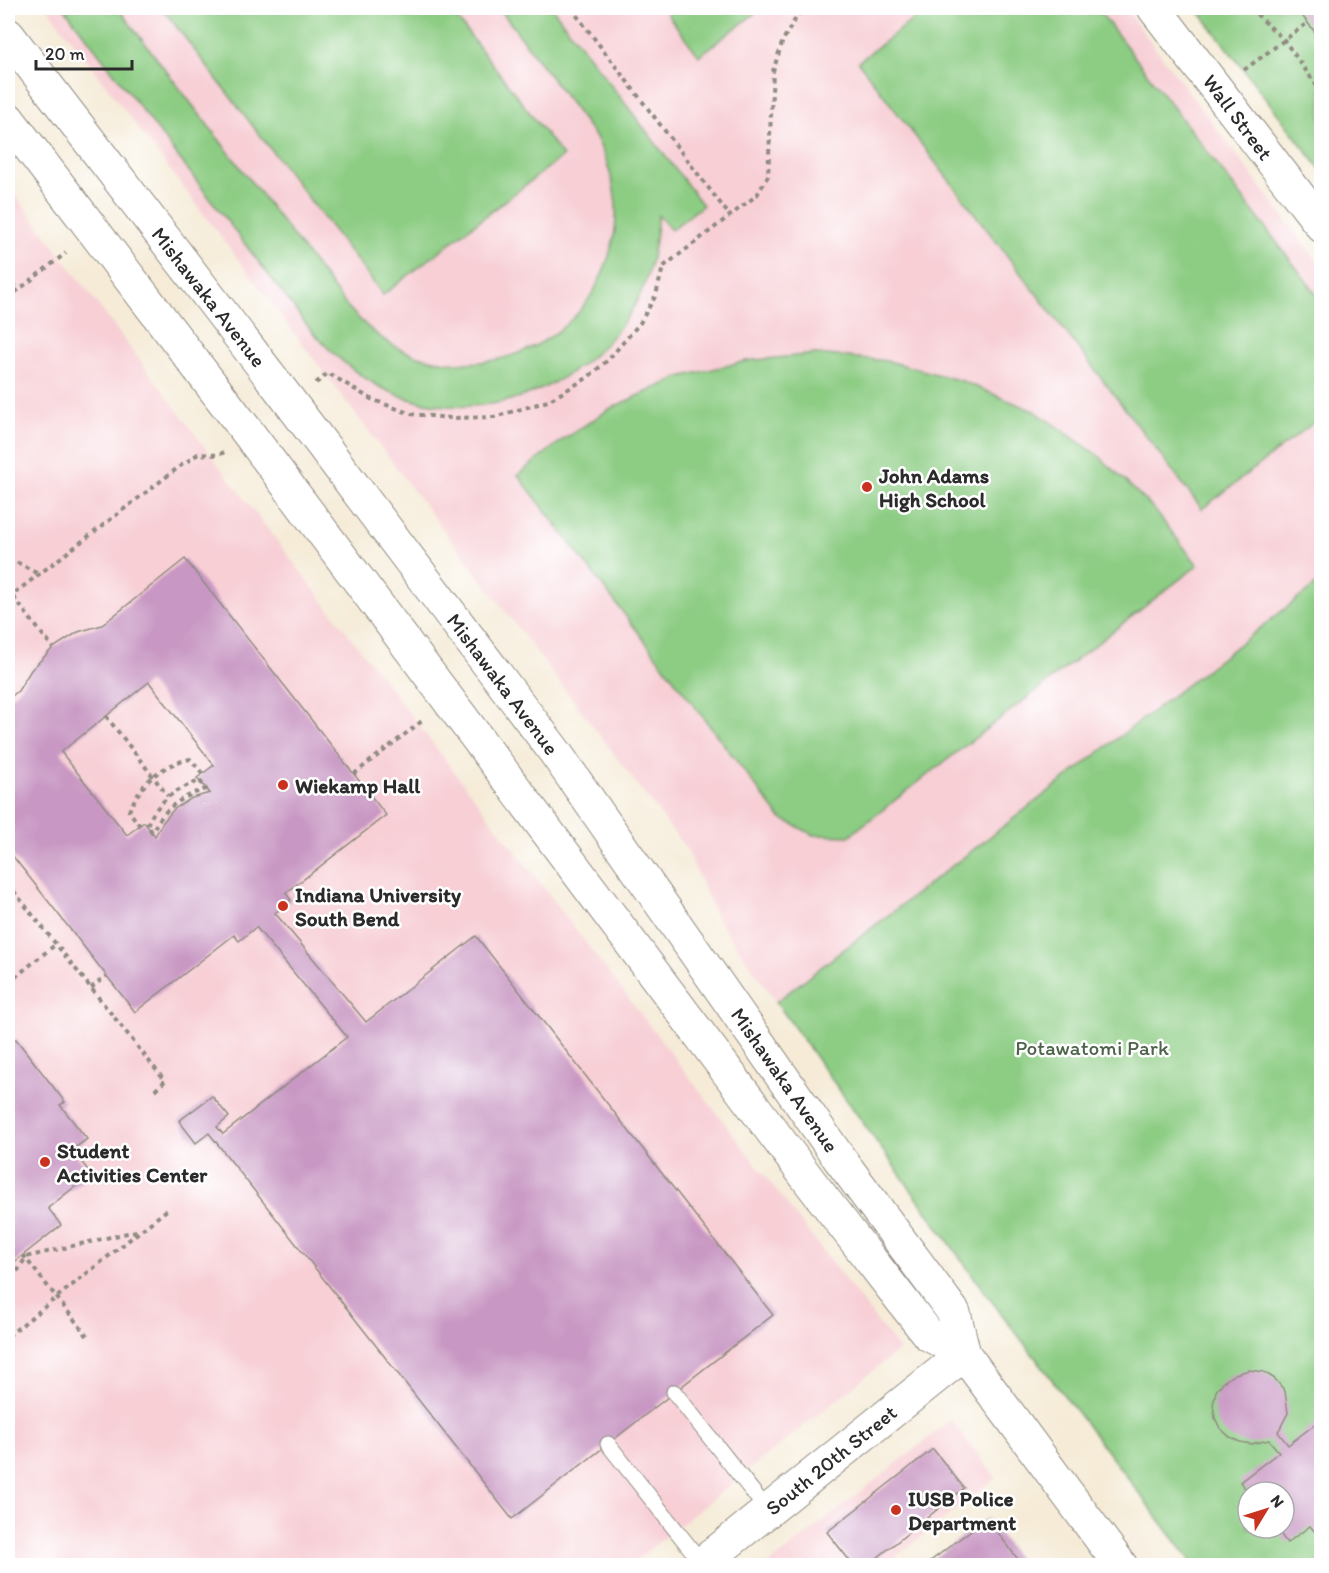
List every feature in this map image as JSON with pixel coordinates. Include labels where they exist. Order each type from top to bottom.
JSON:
[{"type":"main road","name":"Wall Street","points":[[1154,8],[1322,226]]},
{"type":"main road","name":"Mishawaka Avenue","points":[[8,35],[555,752],[839,1158],[954,1313],[964,1354],[1121,1566]]},
{"type":"main road","name":"Mishawaka Avenue","points":[[8,119],[249,434],[811,1184],[927,1334],[964,1354]]},
{"type":"main road","name":"South 20th Street","points":[[701,1564],[964,1354]]},
{"type":"lane","points":[[674,1392],[768,1511]]},
{"type":"lane","points":[[608,1444],[701,1564]]},
{"type":"path","points":[[571,8],[730,216]]},
{"type":"path","points":[[310,388],[328,373],[371,399],[411,414],[450,418],[494,417],[548,401],[587,378],[608,360],[646,314],[656,295],[663,267],[757,195],[768,176],[773,71],[783,40],[802,8]]},
{"type":"path","points":[[1250,8],[1284,40],[1322,93]]},
{"type":"path","points":[[1218,90],[1306,24]]},
{"type":"path","points":[[8,298],[66,253]]},
{"type":"path","points":[[8,276],[18,290]]},
{"type":"path","points":[[9,596],[179,466],[198,454],[219,455],[229,449]]},
{"type":"path","points":[[8,560],[21,564],[38,574]]},
{"type":"path","points":[[8,590],[9,596],[53,648]]},
{"type":"path","points":[[106,716],[168,796]]},
{"type":"path","points":[[354,774],[422,722]]},
{"type":"path","points":[[140,826],[129,811],[140,788],[152,776],[169,765],[190,759],[202,774]]},
{"type":"path","points":[[200,781],[206,789],[185,796],[162,814],[152,832],[147,825],[155,810],[168,796],[200,781]]},
{"type":"path","points":[[8,884],[165,1081],[152,1093]]},
{"type":"path","points":[[8,983],[56,944]]},
{"type":"path","points":[[91,988],[106,976]]},
{"type":"path","points":[[8,1336],[168,1209]]},
{"type":"path","points":[[8,1287],[24,1256],[142,1229]]},
{"type":"path","points":[[24,1256],[88,1337]]},
{"type":"shaded area","name":"John Adams High School","points":[[47,8],[1125,8],[1321,266],[1321,581],[776,1002],[717,918],[687,850]]},
{"type":"shaded area","name":"Indiana University South Bend","points":[[8,185],[217,463],[899,1350],[630,1565],[8,1565]]},
{"type":"shaded area","points":[[951,1420],[996,1478],[885,1565],[767,1566]]},
{"type":"green space","points":[[64,8],[118,8],[346,305],[365,325],[386,341],[402,350],[429,359],[457,363],[484,362],[511,356],[537,345],[560,330],[580,311],[596,287],[609,258],[614,237],[616,204],[614,187],[597,139],[499,8],[552,8],[703,205],[671,230],[658,215],[650,266],[640,295],[620,328],[593,356],[563,378],[528,394],[492,404],[454,406],[417,401],[380,387],[360,375],[334,354],[310,329]]},
{"type":"green space","points":[[162,8],[449,8],[563,156],[383,295]]},
{"type":"green space","points":[[675,8],[762,8],[699,56],[667,14]]},
{"type":"green space","points":[[928,8],[1097,8],[1321,300],[1321,417],[1202,509],[858,62]]},
{"type":"green space","points":[[1196,8],[1321,8],[1321,170]]},
{"type":"green space","points":[[816,354],[888,361],[962,381],[1036,412],[1099,456],[1152,507],[1198,565],[849,836],[814,835],[780,818],[518,475],[561,441],[611,408],[680,377],[746,361]]},
{"type":"green space","name":"Potawatomi Park","points":[[1321,581],[1321,1565],[1194,1565],[981,1287],[776,1002]]},
{"type":"building","points":[[1296,8],[1322,8],[1322,41]]},
{"type":"building","points":[[185,559],[386,815],[286,893],[291,900],[275,913],[366,1022],[476,936],[773,1315],[512,1519],[209,1133],[196,1143],[179,1121],[212,1096],[229,1117],[217,1127],[223,1134],[347,1037],[256,927],[239,941],[234,935],[135,1012],[8,850],[8,699],[18,691],[31,670],[53,648],[78,632],[102,625]],"holes":[[[149,682],[214,765],[197,778],[210,793],[192,798],[174,809],[155,836],[144,822],[127,835],[61,752]]]},
{"type":"building","name":"Student Activities Center","points":[[8,1039],[11,1043],[16,1039],[65,1102],[60,1105],[87,1139],[72,1150],[91,1174],[48,1208],[61,1225],[8,1267]]},
{"type":"building","points":[[1249,1370],[1264,1372],[1275,1379],[1285,1391],[1288,1413],[1278,1432],[1288,1445],[1322,1419],[1322,1540],[1310,1526],[1296,1536],[1296,1480],[1243,1480],[1279,1452],[1269,1440],[1251,1444],[1240,1442],[1220,1428],[1215,1418],[1213,1405],[1216,1391],[1223,1382],[1235,1374]]},
{"type":"building","name":"IUSB Police Department","points":[[933,1449],[964,1488],[867,1566],[854,1566],[827,1532]]},
{"type":"building","points":[[987,1518],[1023,1566],[924,1566]]},
{"type":"place","name":"John Adams High School","points":[[867,487]]},
{"type":"place","name":"Wiekamp Hall","points":[[283,785]]},
{"type":"place","name":"Indiana University South Bend","points":[[283,906]]},
{"type":"place","name":"Student Activities Center","points":[[45,1162]]},
{"type":"place","name":"IUSB Police Department","points":[[896,1510]]}]
